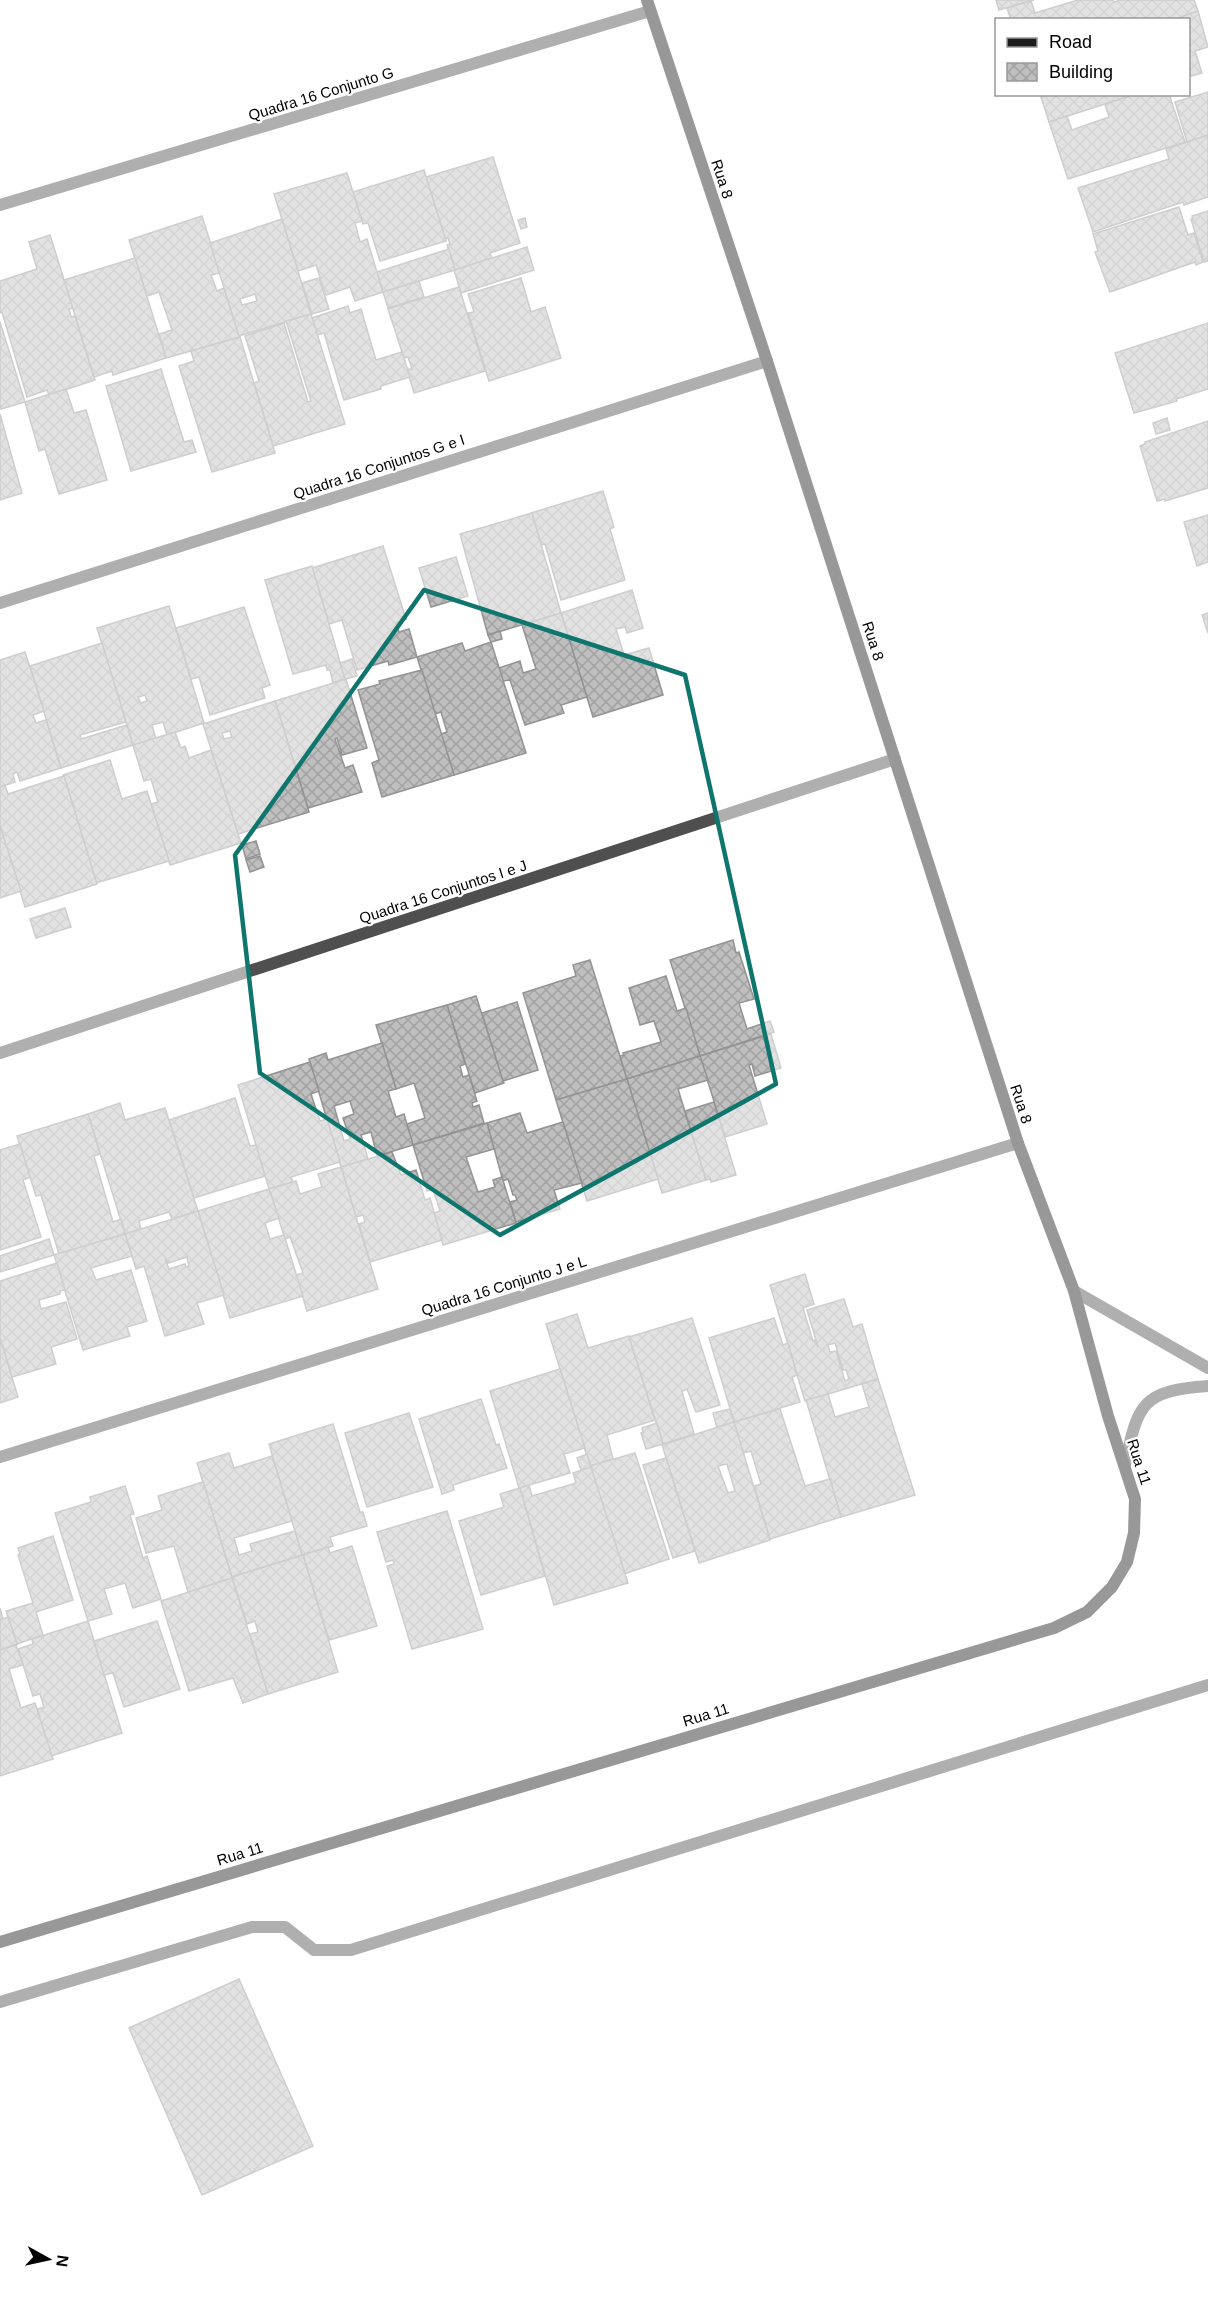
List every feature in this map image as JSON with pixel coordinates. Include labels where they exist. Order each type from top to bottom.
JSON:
[{"type":"main road","name":"Rua 8","points":[[648,6],[766,361],[1018,1143],[1074,1291]]},
{"type":"main road","name":"Rua 11","points":[[0,1942],[1054,1628],[1087,1612],[1112,1587],[1127,1562],[1134,1533],[1135,1499],[1108,1416],[1074,1291]]},
{"type":"street","name":"Quadra 16 Conjunto G","points":[[0,205],[648,6]]},
{"type":"street","name":"Quadra 16 Conjuntos G e I","points":[[0,603],[766,361]]},
{"type":"street","name":"Quadra 16 Conjuntos I e J","points":[[0,1053],[895,759]]},
{"type":"street","name":"Quadra 16 Conjunto J e L","points":[[0,1457],[1018,1143]]},
{"type":"street","points":[[1074,1291],[1208,1368]]},
{"type":"street","points":[[1125,1465],[1132,1427],[1147,1401],[1167,1391],[1208,1386]]},
{"type":"street","points":[[0,2002],[252,1927],[285,1927],[314,1950],[351,1950],[1208,1685]]},
{"type":"highlighted area","points":[[424,590],[685,675],[776,1084],[500,1235],[260,1073],[235,855]]},
{"type":"building","points":[[996,0],[1034,0],[999,10]]},
{"type":"building","points":[[1078,0],[1113,0],[1114,2],[1120,0],[1194,0],[1198,11],[1178,18],[1010,18],[1007,8],[1031,1],[1035,13]]},
{"type":"building","points":[[1198,11],[1208,47],[1195,51],[1202,73],[1190,76],[1190,18],[1178,18]]},
{"type":"building","points":[[1208,92],[1208,135],[1187,142],[1175,102]]},
{"type":"building","points":[[1041,96],[1130,96],[1049,122]]},
{"type":"building","points":[[1130,96],[1170,96],[1185,142],[1068,179],[1049,122],[1067,116],[1072,130],[1109,117],[1105,104]]},
{"type":"building","points":[[1208,135],[1208,197],[1184,205],[1183,202],[1093,232],[1078,188],[1169,159],[1166,149]]},
{"type":"building","points":[[493,157],[520,243],[490,253],[492,258],[455,270],[447,245],[450,244],[448,238],[445,239],[426,177]]},
{"type":"building","points":[[424,170],[446,241],[380,261],[368,223],[363,224],[353,192]]},
{"type":"building","points":[[347,173],[362,221],[355,223],[360,242],[367,239],[383,292],[355,301],[350,287],[326,295],[316,265],[298,271],[274,194]]},
{"type":"building","points":[[1179,207],[1188,235],[1194,233],[1203,262],[1196,265],[1195,262],[1110,292],[1095,252],[1098,251],[1093,234]]},
{"type":"building","points":[[1208,211],[1208,261],[1204,262],[1191,219],[1193,219],[1192,216]]},
{"type":"building","points":[[202,216],[220,273],[211,275],[217,291],[224,288],[240,337],[166,358],[159,334],[172,330],[159,292],[147,296],[129,240]]},
{"type":"building","points":[[525,218],[527,227],[521,229],[518,220]]},
{"type":"building","points":[[282,219],[311,314],[239,336],[210,243]],"holes":[[[255,294],[257,301],[242,305],[240,299]]]},
{"type":"building","points":[[50,235],[73,308],[69,309],[71,317],[75,316],[95,380],[49,395],[47,390],[27,397],[2,312],[0,313],[0,281],[37,269],[29,242]]},
{"type":"building","points":[[527,247],[534,270],[461,293],[454,270]]},
{"type":"building","points":[[449,249],[455,270],[383,292],[377,272]]},
{"type":"building","points":[[135,258],[166,358],[113,375],[112,371],[94,377],[64,280]]},
{"type":"building","points":[[319,278],[329,309],[312,314],[302,283]]},
{"type":"building","points":[[521,278],[531,312],[545,307],[561,358],[489,381],[468,313],[474,312],[468,294]]},
{"type":"building","points":[[419,281],[424,297],[388,308],[383,292]]},
{"type":"building","points":[[459,287],[485,371],[414,393],[407,369],[412,369],[408,357],[404,358],[388,309]]},
{"type":"building","points":[[348,306],[350,313],[361,309],[376,360],[402,352],[410,377],[344,400],[324,333],[317,335],[312,318]]},
{"type":"building","points":[[311,314],[345,424],[273,446],[254,383],[259,381],[245,336],[284,323],[308,402],[311,401],[286,321]]},
{"type":"building","points":[[0,322],[25,402],[1,409],[0,405]]},
{"type":"building","points":[[1208,323],[1208,389],[1176,399],[1177,401],[1134,413],[1115,353]]},
{"type":"building","points":[[240,337],[275,453],[212,472],[179,366],[194,361],[191,351]]},
{"type":"building","points":[[161,369],[184,442],[192,440],[196,452],[131,471],[106,386]]},
{"type":"building","points":[[66,389],[74,413],[86,410],[107,480],[59,494],[45,449],[39,451],[25,402]]},
{"type":"building","points":[[0,414],[22,493],[0,500]]},
{"type":"building","points":[[1167,418],[1170,430],[1156,434],[1153,423]]},
{"type":"building","points":[[1208,421],[1208,488],[1165,501],[1165,499],[1157,501],[1140,446],[1145,442]]},
{"type":"building","points":[[603,491],[614,527],[610,529],[625,580],[561,600],[545,544],[541,545],[531,513]]},
{"type":"building","points":[[532,513],[561,613],[488,635],[460,534]]},
{"type":"building","points":[[1208,515],[1208,562],[1197,566],[1184,522]]},
{"type":"building","points":[[383,546],[406,619],[396,623],[399,632],[409,629],[417,657],[389,665],[388,661],[357,670],[342,620],[329,624],[312,568]]},
{"type":"building","points":[[456,557],[468,596],[431,607],[419,568]]},
{"type":"building","points":[[312,566],[345,679],[333,683],[330,670],[327,670],[326,665],[293,674],[265,580]]},
{"type":"building","points":[[632,590],[643,628],[627,633],[625,627],[616,629],[624,655],[649,648],[663,695],[593,717],[561,613]]},
{"type":"building","points":[[169,606],[204,723],[167,735],[163,722],[152,725],[156,739],[133,745],[97,628]],"holes":[[[145,695],[147,701],[141,703],[138,697]]]},
{"type":"building","points":[[244,607],[270,685],[262,688],[265,698],[210,715],[199,677],[191,679],[176,628]]},
{"type":"building","points":[[561,613],[587,697],[561,705],[564,713],[525,725],[510,680],[503,681],[499,668],[520,661],[523,673],[536,669],[522,625]]},
{"type":"building","points":[[1208,613],[1208,633],[1202,615]]},
{"type":"building","points":[[500,631],[502,639],[491,642],[488,635]]},
{"type":"building","points":[[491,642],[526,753],[454,775],[441,734],[447,732],[441,712],[435,714],[417,657],[462,643],[465,651]]},
{"type":"building","points":[[102,643],[126,722],[80,735],[81,739],[127,725],[133,745],[61,768],[30,666]]},
{"type":"building","points":[[25,652],[44,711],[33,715],[36,723],[46,720],[61,768],[20,781],[17,772],[13,774],[15,782],[0,787],[0,660]]},
{"type":"building","points":[[352,659],[357,676],[345,679],[340,663]]},
{"type":"building","points":[[422,670],[454,775],[382,797],[372,763],[379,760],[358,690],[380,684],[379,681]]},
{"type":"building","points":[[346,679],[367,748],[342,755],[337,738],[335,739],[345,768],[353,765],[362,792],[308,808],[275,701]]},
{"type":"building","points":[[275,701],[309,812],[238,834],[203,724]],"holes":[[[230,731],[232,737],[224,739],[222,733]]]},
{"type":"building","points":[[175,732],[181,748],[185,746],[189,758],[211,750],[241,843],[170,865],[151,804],[158,802],[151,779],[144,781],[133,745]]},
{"type":"building","points":[[110,760],[122,799],[147,791],[169,861],[96,883],[63,775]]},
{"type":"building","points":[[64,776],[97,884],[25,907],[0,826],[0,787],[5,785],[8,794]]},
{"type":"building","points":[[0,826],[21,891],[0,898]]},
{"type":"building","points":[[256,841],[260,854],[246,859],[242,845]]},
{"type":"building","points":[[260,856],[264,867],[250,872],[246,860]]},
{"type":"building","points":[[65,908],[71,927],[36,938],[30,919]]},
{"type":"building","points":[[733,940],[754,999],[739,1003],[747,1029],[770,1021],[774,1032],[700,1056],[670,960]]},
{"type":"building","points":[[590,960],[627,1079],[556,1100],[523,993],[576,976],[573,965]]},
{"type":"building","points":[[666,976],[677,1011],[686,1008],[700,1056],[627,1079],[620,1056],[624,1055],[623,1053],[661,1042],[654,1021],[640,1025],[629,988]]},
{"type":"building","points":[[476,996],[504,1083],[475,1093],[447,1005]]},
{"type":"building","points":[[517,1002],[538,1070],[503,1081],[482,1013]]},
{"type":"building","points":[[447,1005],[465,1064],[460,1066],[463,1077],[469,1075],[477,1101],[472,1103],[473,1107],[479,1105],[484,1123],[413,1145],[407,1124],[425,1118],[414,1083],[396,1089],[376,1025]]},
{"type":"building","points":[[771,1034],[781,1068],[755,1076],[752,1064],[749,1065],[767,1124],[725,1137],[700,1056]]},
{"type":"building","points":[[382,1043],[396,1089],[388,1091],[396,1117],[404,1114],[413,1145],[377,1156],[371,1132],[361,1135],[368,1159],[341,1167],[309,1059],[326,1053],[328,1060]],"holes":[[[350,1101],[354,1114],[343,1118],[350,1139],[344,1141],[334,1106]]]},
{"type":"building","points":[[700,1056],[708,1080],[678,1089],[706,1180],[662,1193],[627,1079]]},
{"type":"building","points":[[310,1062],[319,1091],[311,1094],[320,1121],[327,1119],[340,1162],[291,1177],[293,1182],[269,1189],[238,1085]]},
{"type":"building","points":[[627,1079],[658,1179],[587,1201],[556,1100]]},
{"type":"building","points":[[235,1098],[250,1146],[256,1145],[265,1176],[194,1198],[169,1120]]},
{"type":"building","points":[[714,1102],[736,1175],[711,1182],[710,1179],[706,1180],[685,1111]]},
{"type":"building","points":[[120,1103],[125,1120],[165,1108],[198,1211],[172,1219],[169,1212],[139,1221],[141,1229],[125,1234],[88,1114]]},
{"type":"building","points":[[520,1113],[527,1133],[563,1122],[582,1183],[554,1190],[560,1209],[516,1222],[510,1202],[517,1200],[508,1179],[503,1181],[487,1123]]},
{"type":"building","points":[[88,1114],[100,1154],[94,1156],[113,1222],[121,1219],[125,1234],[59,1254],[41,1195],[36,1196],[17,1136]]},
{"type":"building","points":[[487,1123],[494,1149],[466,1157],[478,1192],[495,1187],[493,1180],[502,1177],[516,1223],[443,1245],[434,1213],[440,1211],[433,1189],[427,1191],[413,1145]]},
{"type":"building","points":[[20,1144],[30,1177],[23,1180],[41,1237],[0,1250],[0,1150]]},
{"type":"building","points":[[392,1152],[401,1175],[416,1170],[425,1200],[430,1198],[442,1240],[370,1262],[359,1224],[365,1222],[363,1215],[356,1217],[341,1167]]},
{"type":"building","points":[[341,1167],[378,1289],[307,1311],[296,1275],[303,1273],[290,1237],[285,1239],[269,1189],[296,1181],[300,1194],[322,1187],[318,1174]]},
{"type":"building","points":[[269,1189],[279,1218],[265,1223],[270,1239],[284,1235],[303,1296],[230,1318],[198,1211]]},
{"type":"building","points":[[198,1211],[224,1295],[197,1303],[204,1324],[165,1336],[144,1266],[136,1269],[125,1234]],"holes":[[[187,1257],[189,1266],[186,1267],[185,1264],[169,1269],[165,1259],[168,1263]]]},
{"type":"building","points":[[125,1234],[132,1256],[91,1268],[96,1280],[131,1270],[147,1321],[127,1327],[130,1336],[83,1350],[54,1255]]},
{"type":"building","points":[[49,1239],[54,1255],[0,1272],[0,1256]]},
{"type":"building","points":[[57,1263],[65,1290],[60,1291],[60,1294],[39,1300],[41,1309],[66,1302],[77,1339],[51,1347],[56,1364],[12,1377],[0,1338],[0,1281]]},
{"type":"building","points":[[805,1274],[814,1304],[803,1308],[813,1341],[815,1340],[818,1347],[807,1310],[844,1299],[853,1327],[862,1324],[878,1379],[805,1401],[770,1285]],"holes":[[[835,1343],[843,1370],[846,1370],[849,1379],[845,1381],[836,1351],[830,1352],[828,1345]]]},
{"type":"building","points":[[577,1314],[588,1348],[629,1336],[655,1420],[607,1435],[613,1459],[590,1466],[546,1324]]},
{"type":"building","points":[[692,1318],[720,1405],[696,1412],[687,1389],[682,1391],[694,1434],[663,1444],[629,1337]]},
{"type":"building","points":[[774,1318],[783,1345],[788,1343],[797,1375],[792,1377],[800,1402],[734,1422],[709,1338]]},
{"type":"building","points":[[0,1338],[18,1397],[0,1403]]},
{"type":"building","points":[[560,1369],[585,1448],[564,1454],[570,1473],[519,1488],[490,1391]]},
{"type":"building","points":[[878,1379],[915,1495],[841,1517],[806,1400],[828,1394],[835,1417],[869,1407],[862,1384]]},
{"type":"building","points":[[481,1399],[496,1445],[499,1444],[507,1468],[453,1485],[454,1490],[442,1494],[419,1419]]},
{"type":"building","points":[[730,1409],[734,1422],[717,1428],[713,1413]]},
{"type":"building","points":[[780,1409],[805,1486],[830,1479],[841,1517],[770,1539],[754,1486],[761,1484],[751,1451],[743,1453],[734,1422]]},
{"type":"building","points":[[409,1413],[433,1487],[367,1507],[345,1433]]},
{"type":"building","points":[[734,1422],[770,1540],[699,1563],[662,1445]],"holes":[[[727,1464],[735,1491],[728,1493],[718,1466]]]},
{"type":"building","points":[[657,1423],[663,1444],[646,1449],[641,1433],[642,1428]]},
{"type":"building","points":[[333,1424],[360,1512],[363,1512],[367,1526],[330,1537],[333,1546],[302,1555],[269,1444]]},
{"type":"building","points":[[229,1453],[234,1468],[272,1456],[292,1521],[234,1538],[239,1555],[252,1551],[250,1544],[295,1531],[302,1555],[232,1577],[197,1463]]},
{"type":"building","points":[[635,1453],[669,1559],[624,1574],[590,1466]]},
{"type":"building","points":[[587,1454],[591,1467],[581,1470],[577,1458]]},
{"type":"building","points":[[666,1458],[695,1551],[673,1558],[643,1465]]},
{"type":"building","points":[[591,1467],[628,1583],[554,1605],[520,1488],[529,1485],[532,1496],[576,1483],[573,1473]]},
{"type":"building","points":[[203,1482],[232,1578],[188,1592],[174,1546],[146,1553],[136,1518],[162,1510],[158,1496]]},
{"type":"building","points":[[125,1486],[134,1514],[130,1515],[143,1558],[147,1556],[161,1599],[133,1608],[125,1583],[104,1589],[112,1614],[88,1621],[55,1513],[91,1502],[90,1497]]},
{"type":"building","points":[[520,1488],[545,1576],[481,1595],[459,1521],[504,1507],[500,1494]]},
{"type":"building","points":[[447,1511],[483,1629],[412,1649],[387,1566],[394,1564],[393,1560],[386,1562],[377,1532]]},
{"type":"building","points":[[53,1536],[73,1600],[36,1612],[43,1635],[17,1644],[6,1611],[33,1603],[18,1555],[20,1554],[18,1548]]},
{"type":"building","points":[[352,1546],[377,1626],[329,1640],[303,1555],[328,1547],[330,1553]]},
{"type":"building","points":[[303,1555],[338,1672],[268,1694],[250,1634],[258,1632],[255,1621],[247,1624],[232,1577]]},
{"type":"building","points":[[232,1578],[268,1694],[243,1703],[233,1678],[189,1691],[161,1601]]},
{"type":"building","points":[[0,1608],[3,1619],[8,1617],[17,1644],[0,1650]]},
{"type":"building","points":[[88,1621],[122,1733],[51,1756],[37,1709],[44,1707],[40,1694],[33,1696],[18,1649],[33,1644],[32,1639]]},
{"type":"building","points":[[157,1621],[180,1689],[124,1707],[113,1673],[104,1675],[94,1641]]},
{"type":"building","points":[[16,1645],[23,1665],[9,1669],[21,1708],[35,1703],[53,1759],[0,1776],[0,1650]]},
{"type":"building","points":[[239,1979],[313,2146],[202,2195],[129,2028]]}]
